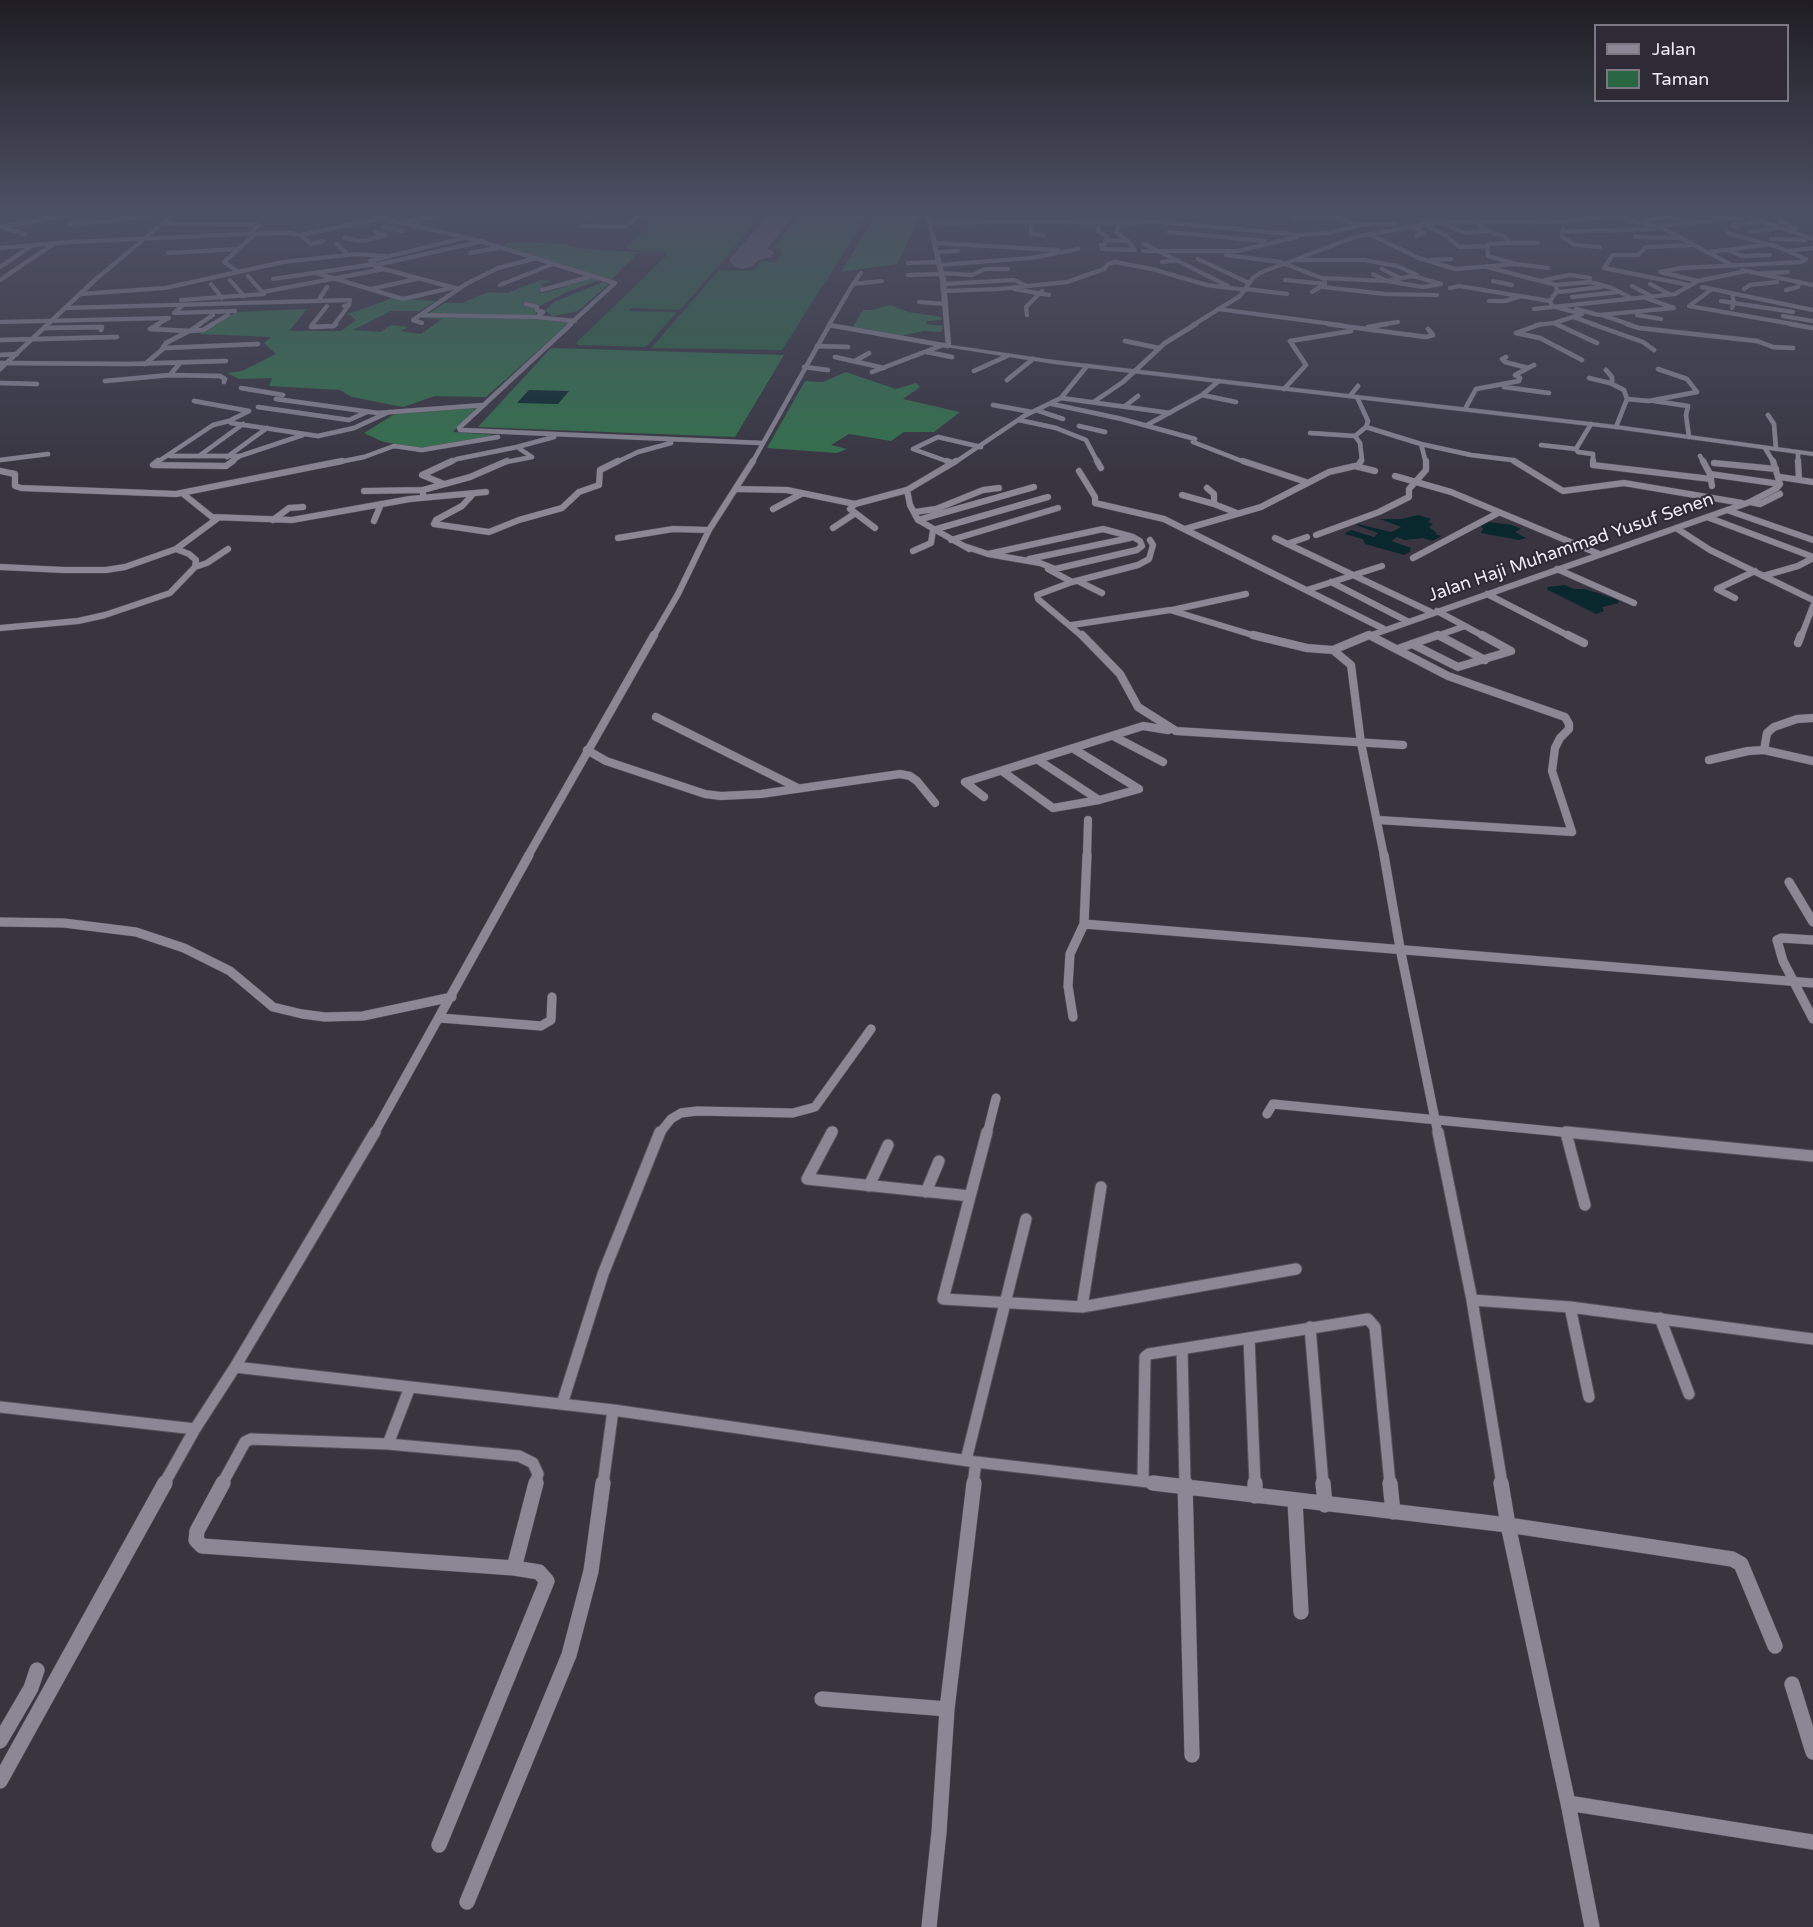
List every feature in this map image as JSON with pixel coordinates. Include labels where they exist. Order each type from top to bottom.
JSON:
[{"type":"street","points":[[0,370],[66,306]]},
{"type":"street","points":[[64,308],[182,306]]},
{"type":"street","points":[[182,306],[174,313],[235,311]]},
{"type":"street","points":[[268,309],[271,306]]},
{"type":"street","points":[[293,306],[291,308],[327,306]]},
{"type":"street","points":[[327,306],[311,327],[334,326],[348,306]]},
{"type":"street","points":[[422,323],[413,320],[434,306]]},
{"type":"street","points":[[537,306],[537,309],[543,312],[537,317]]},
{"type":"street","points":[[591,306],[459,428],[460,430],[762,443]]},
{"type":"street","points":[[0,1781],[195,1429],[235,1368],[440,1018],[587,750],[678,594],[709,530],[738,489],[804,367],[841,306]]},
{"type":"street","points":[[945,346],[946,306]]},
{"type":"street","points":[[1027,306],[1024,313],[1027,315]]},
{"type":"street","points":[[1095,401],[1136,371],[1159,348],[1223,306]]},
{"type":"street","points":[[1534,309],[1544,306]]},
{"type":"street","points":[[1557,306],[1591,315],[1674,309],[1757,314],[1813,322]]},
{"type":"street","points":[[1568,306],[1591,315]]},
{"type":"street","points":[[1596,306],[1619,314]]},
{"type":"street","points":[[1622,306],[1639,312]]},
{"type":"street","points":[[1642,306],[1655,311]]},
{"type":"street","points":[[1666,306],[1674,309]]},
{"type":"street","points":[[1689,306],[1806,332],[1813,328]]},
{"type":"street","points":[[1716,306],[1731,314]]},
{"type":"street","points":[[1731,314],[1733,306]]},
{"type":"street","points":[[1757,314],[1755,306],[1813,316]]},
{"type":"street","points":[[1792,306],[1813,310]]},
{"type":"street","points":[[157,307],[158,318]]},
{"type":"street","points":[[1757,314],[1766,308]]},
{"type":"street","points":[[1218,309],[1426,337],[1433,335],[1428,329]]},
{"type":"street","points":[[1629,313],[1661,319]]},
{"type":"street","points":[[1582,314],[1554,323],[1539,324],[1516,333],[1540,338],[1582,360]]},
{"type":"street","points":[[1757,314],[1813,328]]},
{"type":"street","points":[[145,364],[166,343],[213,315]]},
{"type":"street","points":[[0,322],[228,315],[203,330],[150,329],[168,318]]},
{"type":"street","points":[[420,315],[537,317],[575,321]]},
{"type":"street","points":[[1602,315],[1639,328],[1761,342],[1772,347],[1793,348]]},
{"type":"street","points":[[1573,317],[1643,342],[1654,350]]},
{"type":"street","points":[[1284,389],[1306,365],[1290,341],[1398,322]]},
{"type":"street","points":[[1554,323],[1597,342]]},
{"type":"street","points":[[830,325],[1007,356],[1616,427],[1813,454]]},
{"type":"street","points":[[45,328],[102,327],[101,330]]},
{"type":"street","points":[[0,342],[117,337]]},
{"type":"street","points":[[1744,340],[1750,346]]},
{"type":"street","points":[[1125,341],[1159,348]]},
{"type":"street","points":[[162,349],[258,344]]},
{"type":"street","points":[[817,346],[848,347]]},
{"type":"street","points":[[872,372],[945,346]]},
{"type":"street","points":[[927,352],[952,357]]},
{"type":"street","points":[[855,361],[869,353]]},
{"type":"street","points":[[0,355],[16,354]]},
{"type":"street","points":[[974,371],[1007,356]]},
{"type":"street","points":[[835,357],[886,368]]},
{"type":"street","points":[[1506,357],[1502,359],[1505,362],[1528,368]]},
{"type":"street","points":[[1007,381],[1033,359]]},
{"type":"street","points":[[0,363],[145,364],[226,361]]},
{"type":"street","points":[[170,375],[180,363]]},
{"type":"street","points":[[1465,410],[1476,389],[1519,381],[1520,378],[1515,375],[1534,365]]},
{"type":"street","points":[[875,528],[854,514],[850,508],[855,504],[907,490],[981,447],[1019,420],[1061,398],[1087,366]]},
{"type":"street","points":[[804,367],[828,370]]},
{"type":"street","points":[[1650,400],[1697,392],[1687,379],[1658,369]]},
{"type":"street","points":[[1606,370],[1612,377],[1612,383]]},
{"type":"street","points":[[105,381],[170,375],[220,376],[225,379],[224,382]]},
{"type":"street","points":[[1589,378],[1612,383],[1624,390],[1627,399],[1616,427]]},
{"type":"street","points":[[1147,425],[1202,395],[1219,381]]},
{"type":"street","points":[[0,383],[38,384]]},
{"type":"street","points":[[1353,396],[1358,386]]},
{"type":"street","points":[[1501,386],[1549,393]]},
{"type":"street","points":[[240,456],[226,466],[153,465],[170,456],[213,425],[229,422],[249,413],[248,410],[257,404],[276,399],[283,394],[241,388]]},
{"type":"street","points":[[1202,395],[1236,402]]},
{"type":"street","points":[[1125,406],[1138,396]]},
{"type":"street","points":[[1310,434],[1355,436],[1366,427],[1368,421],[1353,396]]},
{"type":"street","points":[[1061,398],[1170,413]]},
{"type":"street","points":[[276,399],[368,412],[484,405]]},
{"type":"street","points":[[1627,399],[1688,406],[1686,415],[1689,437]]},
{"type":"street","points":[[194,401],[248,410]]},
{"type":"street","points":[[257,404],[349,420],[368,412]]},
{"type":"street","points":[[1052,404],[1147,425],[1195,439],[1193,442],[1223,454],[1306,482]]},
{"type":"street","points":[[993,405],[1034,411],[1063,419]]},
{"type":"street","points":[[229,422],[323,436],[353,429],[389,412]]},
{"type":"street","points":[[1768,415],[1774,423],[1776,449]]},
{"type":"street","points":[[1019,420],[1064,431],[1086,440],[1101,468]]},
{"type":"street","points":[[1064,431],[1086,423]]},
{"type":"street","points":[[199,456],[243,424]]},
{"type":"street","points":[[1576,449],[1591,424]]},
{"type":"street","points":[[1079,426],[1105,432]]},
{"type":"street","points":[[1366,427],[1421,444],[1471,455],[1512,460],[1563,491],[1624,483],[1760,504],[1780,494]]},
{"type":"street","points":[[227,457],[267,428]]},
{"type":"street","points":[[170,456],[240,456],[305,434]]},
{"type":"street","points":[[0,471],[15,474],[15,486],[21,488],[182,493],[364,457],[394,446],[422,450],[521,434]]},
{"type":"street","points":[[444,484],[422,475],[457,459],[541,442],[558,435]]},
{"type":"street","points":[[1355,436],[1360,443],[1362,460],[1358,466]]},
{"type":"street","points":[[952,463],[913,449],[938,437],[981,447]]},
{"type":"street","points":[[473,494],[462,506],[436,520],[434,524],[489,532],[519,520],[562,508],[579,492],[598,485],[600,470],[638,452],[678,441]]},
{"type":"street","points":[[1316,535],[1379,512],[1408,497],[1409,489],[1426,470],[1427,464],[1421,444]]},
{"type":"street","points":[[1540,445],[1576,449],[1578,452],[1593,454],[1592,464],[1604,467],[1711,480],[1738,478],[1813,482]]},
{"type":"street","points":[[364,491],[423,490],[470,477],[493,465],[532,457],[517,447]]},
{"type":"street","points":[[1765,448],[1780,481]]},
{"type":"street","points":[[1798,452],[1799,480]]},
{"type":"street","points":[[0,460],[48,454]]},
{"type":"street","points":[[1700,456],[1711,480]]},
{"type":"street","points":[[1714,464],[1776,469]]},
{"type":"street","points":[[1185,530],[1265,505],[1329,472],[1358,466],[1374,471]]},
{"type":"street","points":[[1602,475],[1604,467]]},
{"type":"street","points":[[1630,470],[1630,479]]},
{"type":"street","points":[[1735,470],[1740,487]]},
{"type":"street","points":[[1079,471],[1093,492],[1095,503],[1158,517],[1384,629]]},
{"type":"street","points":[[1395,476],[1451,492],[1599,554]]},
{"type":"street","name":"Jalan Haji Muhammad Yusuf Senen","points":[[1333,650],[1384,629],[1747,503],[1777,489],[1780,481]]},
{"type":"street","points":[[918,520],[1034,487]]},
{"type":"street","points":[[915,512],[936,509],[983,490],[999,488]]},
{"type":"street","points":[[1208,488],[1214,494],[1214,504]]},
{"type":"street","points":[[738,489],[776,489],[855,504]]},
{"type":"street","points":[[423,490],[423,497]]},
{"type":"street","points":[[907,490],[910,505],[918,520],[951,540],[997,560],[1043,567],[1102,593]]},
{"type":"street","points":[[182,493],[205,513],[218,518],[273,520],[310,518],[423,497],[486,492]]},
{"type":"street","points":[[772,509],[801,494]]},
{"type":"street","points":[[1182,495],[1238,513]]},
{"type":"street","points":[[933,530],[1048,497]]},
{"type":"street","points":[[375,521],[381,504]]},
{"type":"street","points":[[273,520],[289,508],[303,507]]},
{"type":"street","points":[[951,540],[1058,508]]},
{"type":"street","points":[[1727,510],[1813,540]]},
{"type":"street","points":[[1413,558],[1498,513]]},
{"type":"street","points":[[834,528],[854,514]]},
{"type":"street","points":[[1707,517],[1813,558]]},
{"type":"street","points":[[0,567],[106,570],[125,567],[176,549],[218,518]]},
{"type":"street","points":[[310,518],[311,530]]},
{"type":"street","points":[[1676,528],[1710,550],[1813,600]]},
{"type":"street","points":[[618,538],[674,529],[709,530]]},
{"type":"street","points":[[964,546],[988,554],[1057,569],[1142,546],[1140,541],[1133,537],[1103,529],[988,554]]},
{"type":"street","points":[[913,551],[932,543],[933,530]]},
{"type":"street","points":[[1067,537],[1103,558]]},
{"type":"street","points":[[1024,561],[1133,537]]},
{"type":"street","points":[[1287,544],[1307,537]]},
{"type":"street","points":[[1275,538],[1465,626],[1511,651],[1458,667],[1412,644]]},
{"type":"street","points":[[1150,540],[1153,545],[1149,559],[1145,562],[1075,581],[1037,595],[1038,599],[1072,625],[1120,674],[1138,707],[1176,731]]},
{"type":"street","points":[[176,549],[194,557],[195,567]]},
{"type":"street","points":[[0,628],[78,621],[105,615],[170,593],[195,567],[207,563],[228,549]]},
{"type":"street","points":[[1763,576],[1798,566],[1813,558]]},
{"type":"street","points":[[1307,590],[1382,566]]},
{"type":"street","points":[[1557,569],[1634,603]]},
{"type":"street","points":[[1735,598],[1717,589],[1755,571]]},
{"type":"street","points":[[1331,582],[1407,621]]},
{"type":"street","points":[[1072,625],[1170,610],[1246,594]]},
{"type":"street","points":[[1487,594],[1584,643]]},
{"type":"street","points":[[1790,601],[1799,594]]},
{"type":"street","points":[[1798,643],[1813,606]]},
{"type":"street","points":[[1170,610],[1248,634],[1307,648],[1333,650],[1351,665],[1361,743],[1378,820],[1400,948],[1472,1300],[1508,1525],[1568,1803],[1592,1927]]},
{"type":"street","points":[[1398,649],[1465,626]]},
{"type":"street","points":[[1804,629],[1813,631]]},
{"type":"street","points":[[1438,635],[1485,660]]},
{"type":"street","points":[[1371,636],[1448,676],[1565,717],[1569,721],[1569,729],[1560,738],[1555,748],[1552,771],[1572,831],[1378,820]]},
{"type":"street","points":[[656,717],[798,788]]},
{"type":"street","points":[[1764,750],[1767,733],[1774,727],[1797,719],[1813,718]]},
{"type":"street","points":[[984,797],[965,782],[1143,726],[1176,731],[1402,746]]},
{"type":"street","points":[[1113,736],[1163,762]]},
{"type":"street","points":[[1002,771],[1053,808],[1099,800],[1139,789],[1074,749]]},
{"type":"street","points":[[587,750],[606,761],[705,794],[739,796],[900,774],[910,776],[917,781],[935,803]]},
{"type":"street","points":[[1709,760],[1748,751],[1764,750],[1813,761]]},
{"type":"street","points":[[1038,760],[1099,800]]},
{"type":"street","points":[[1073,1017],[1068,986],[1070,954],[1084,924],[1088,820]]},
{"type":"street","points":[[1790,882],[1813,922]]},
{"type":"street","points":[[0,922],[64,923],[136,932],[184,948],[230,971],[273,1007],[302,1014],[325,1017],[363,1016],[452,996]]},
{"type":"street","points":[[1084,924],[1813,983]]},
{"type":"street","points":[[1813,940],[1778,939],[1782,961],[1813,1019]]},
{"type":"street","points":[[440,1018],[541,1026],[552,1020],[552,997]]},
{"type":"street","points":[[562,1404],[603,1274],[659,1133],[671,1119],[681,1113],[698,1111],[794,1113],[815,1107],[871,1029]]},
{"type":"street","points":[[996,1098],[943,1299],[1082,1307],[1296,1269]]},
{"type":"street","points":[[1267,1114],[1273,1104],[1813,1156]]},
{"type":"street","points":[[833,1131],[807,1179],[970,1196]]},
{"type":"street","points":[[1566,1133],[1584,1205]]},
{"type":"street","points":[[869,1186],[888,1145]]},
{"type":"street","points":[[926,1192],[939,1161]]},
{"type":"street","points":[[1082,1307],[1101,1187]]},
{"type":"street","points":[[929,1927],[939,1832],[946,1709],[971,1461],[1026,1218]]},
{"type":"street","points":[[1472,1300],[1570,1307],[1813,1338]]},
{"type":"street","points":[[1570,1307],[1589,1397]]},
{"type":"street","points":[[1143,1480],[1145,1357],[1364,1318],[1371,1321],[1375,1327],[1393,1512]]},
{"type":"street","points":[[1660,1318],[1689,1394]]},
{"type":"street","points":[[1310,1327],[1325,1505]]},
{"type":"street","points":[[1250,1338],[1255,1496]]},
{"type":"street","points":[[1182,1349],[1192,1755]]},
{"type":"street","points":[[235,1368],[613,1410],[971,1461],[1508,1525],[1734,1560],[1741,1564],[1775,1646]]},
{"type":"street","points":[[388,1444],[410,1387]]},
{"type":"street","points":[[0,1407],[195,1429]]},
{"type":"street","points":[[467,1902],[569,1655],[591,1571],[613,1410]]},
{"type":"street","points":[[440,1845],[547,1581],[539,1572],[514,1568],[202,1546],[197,1543],[197,1531],[247,1440],[261,1438],[388,1444],[530,1459],[538,1474],[514,1568]]},
{"type":"street","points":[[1295,1501],[1300,1612]]},
{"type":"street","points":[[0,1741],[32,1688],[37,1670]]},
{"type":"street","points":[[1792,1684],[1813,1752]]},
{"type":"street","points":[[822,1699],[946,1709]]},
{"type":"street","points":[[1568,1803],[1813,1842]]},
{"type":"green space","points":[[371,306],[428,306],[420,311],[391,311],[353,330],[381,332],[391,325],[408,327],[401,331],[421,334],[442,319],[421,318],[440,306],[540,306],[535,316],[571,321],[486,397],[435,396],[403,407],[352,397],[340,390],[269,386],[272,378],[239,379],[227,373],[242,371],[276,354],[264,343],[271,337],[200,334],[236,312],[307,309],[289,331],[341,331],[356,320],[348,314]]},
{"type":"green space","points":[[550,306],[584,306],[578,311],[553,316],[545,311]]},
{"type":"green space","points":[[614,306],[684,306],[680,310],[631,308],[629,311],[677,312],[646,347],[578,345],[576,343]]},
{"type":"green space","points":[[688,306],[810,306],[782,350],[651,348]]},
{"type":"green space","points":[[893,306],[909,312],[942,317],[941,320],[927,321],[926,324],[943,326],[941,332],[924,331],[899,336],[853,327],[863,310]]},
{"type":"green space","points":[[551,348],[784,355],[735,437],[478,427]]},
{"type":"green space","points":[[846,372],[896,389],[916,383],[920,387],[903,399],[960,412],[934,432],[904,432],[891,441],[849,434],[831,445],[847,449],[837,453],[767,448],[805,381],[823,382]]},
{"type":"green space","points":[[477,407],[453,432],[495,435],[433,447],[407,447],[381,441],[364,433],[398,412]]},
{"type":"shaded area","points":[[529,390],[569,391],[558,404],[517,403]]},
{"type":"shaded area","points":[[1418,515],[1431,519],[1428,522],[1433,524],[1429,527],[1437,533],[1435,534],[1442,536],[1432,541],[1423,538],[1405,540],[1397,537],[1391,541],[1411,548],[1410,552],[1404,555],[1365,544],[1363,539],[1344,534],[1351,530],[1374,537],[1378,533],[1356,525],[1391,532],[1401,527],[1380,519],[1401,519]]},
{"type":"shaded area","points":[[1489,522],[1512,525],[1521,529],[1515,532],[1526,538],[1519,540],[1481,533],[1483,529],[1480,525]]},
{"type":"shaded area","points":[[1565,585],[1601,594],[1618,600],[1619,603],[1602,607],[1604,611],[1596,614],[1548,590],[1547,587]]}]
